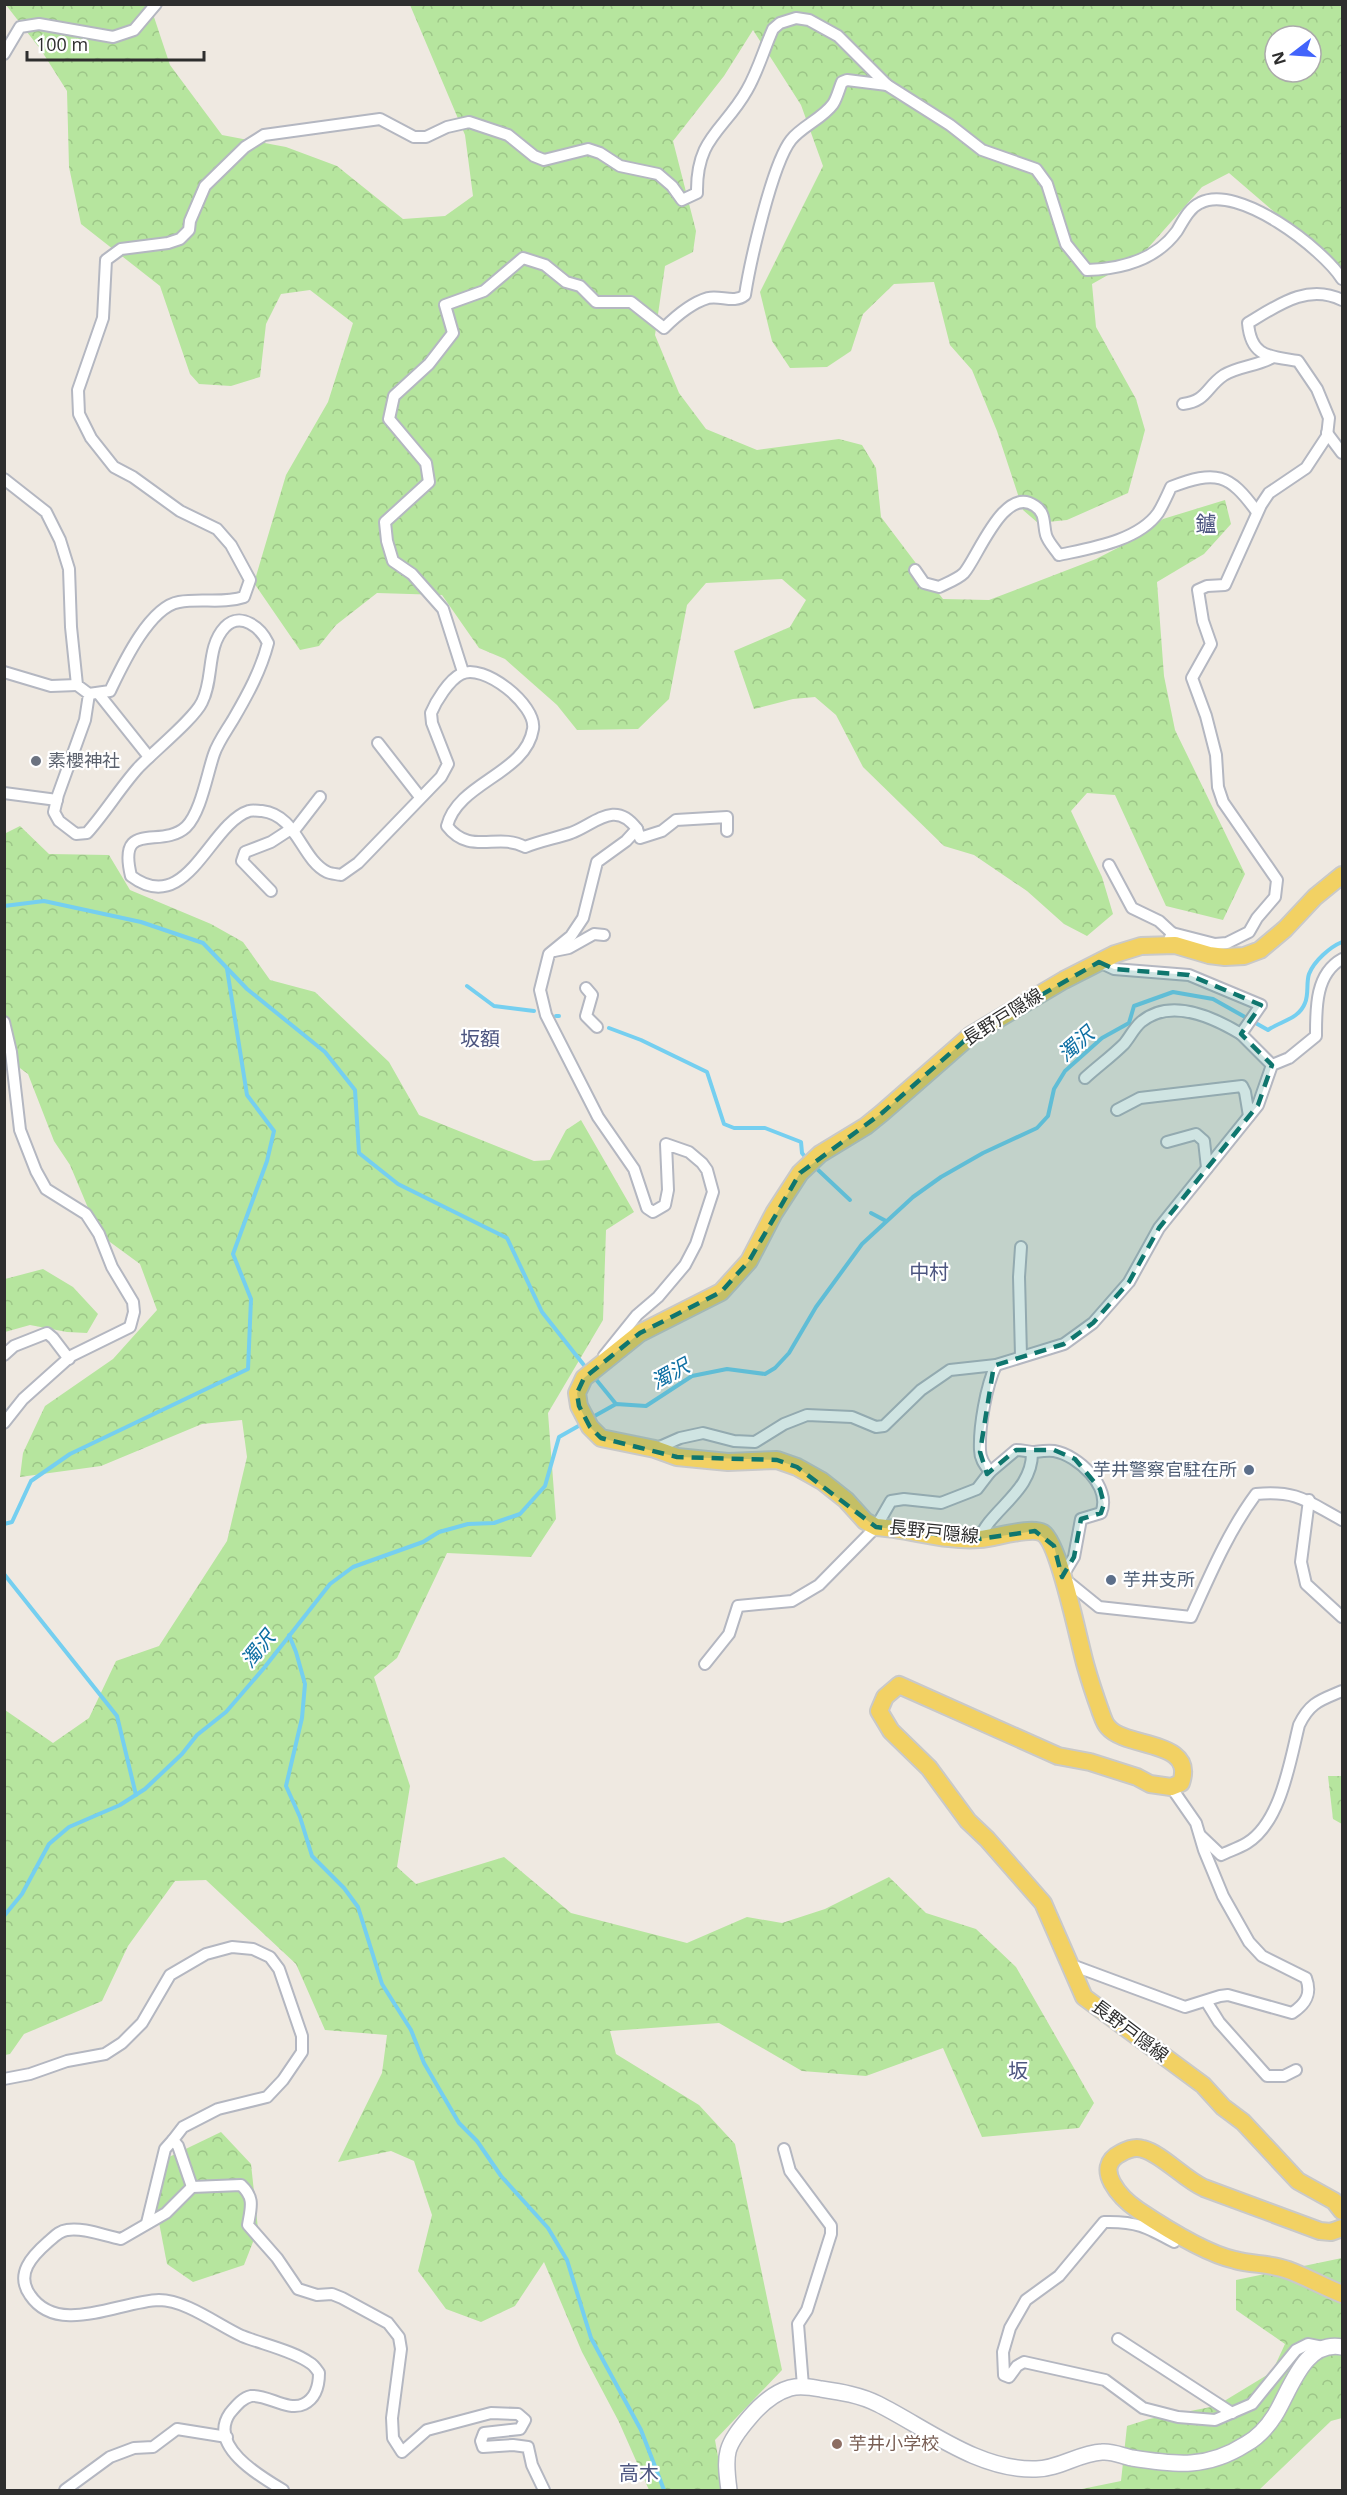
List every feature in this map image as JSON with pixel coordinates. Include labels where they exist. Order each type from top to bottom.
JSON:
[{"type":"main road","name":"長野戸隠線","points":[[1342,875],[1315,897],[1285,929],[1260,950],[1244,956],[1225,957],[1209,955],[1169,939],[1141,946],[1099,962],[971,1035],[866,1126],[820,1154],[800,1173],[774,1213],[749,1261],[721,1292],[640,1334],[584,1378],[578,1393],[579,1406],[590,1427],[601,1437],[655,1449],[677,1457],[757,1462],[777,1460],[797,1467],[822,1481],[846,1500],[865,1521],[876,1527],[979,1539],[1035,1530],[1043,1533],[1054,1546],[1062,1577],[1070,1596],[1086,1668],[1107,1726],[1118,1734],[1169,1752],[1181,1761],[1185,1772],[1181,1783],[1172,1787],[1150,1784],[1137,1777],[1090,1762],[1058,1756],[899,1685],[885,1697],[879,1711],[891,1731],[929,1767],[968,1821],[987,1839],[1043,1903],[1084,1997],[1203,2085],[1223,2107],[1257,2136],[1298,2181],[1334,2201],[1342,2211]]},
{"type":"main road","points":[[1342,2228],[1331,2232],[1320,2231],[1204,2188],[1144,2149],[1131,2148],[1117,2155],[1110,2168],[1110,2182],[1118,2195],[1201,2246],[1235,2260],[1266,2263],[1290,2270],[1342,2294]]},
{"type":"main road","points":[[729,2490],[725,2460],[733,2437],[772,2395],[791,2387],[803,2386],[849,2393],[877,2403],[960,2450],[1008,2466],[1036,2469],[1100,2452],[1116,2452],[1130,2458],[1182,2465],[1216,2459],[1258,2436],[1273,2418],[1302,2366],[1323,2347],[1342,2347]]},
{"type":"street","points":[[4,54],[20,27],[39,24],[113,37],[134,30],[156,4]]},
{"type":"street","points":[[93,693],[110,691],[123,665],[152,620],[164,610],[178,602],[234,601],[244,597],[250,580],[231,545],[217,529],[180,511],[133,477],[114,468],[91,438],[79,414],[78,390],[103,318],[106,260],[121,249],[168,243],[180,239],[189,230],[190,221],[205,186],[245,147],[264,135],[287,130],[380,119],[414,137],[426,137],[447,127],[469,122],[508,135],[534,156],[544,160],[588,149],[600,153],[620,166],[658,174],[672,186],[682,200],[697,193],[697,179],[708,141],[747,90],[773,29],[780,23],[796,18],[809,20],[838,36],[886,85],[950,125],[982,150],[1036,169],[1047,184],[1066,244],[1088,270],[1108,269],[1145,258],[1161,249],[1193,207],[1202,201],[1213,200],[1252,206],[1293,233],[1334,267],[1342,279]]},
{"type":"street","points":[[463,672],[443,609],[412,574],[393,561],[387,541],[385,522],[429,482],[426,463],[389,419],[394,396],[429,364],[453,333],[445,304],[484,291],[523,258],[545,265],[566,282],[580,286],[597,302],[631,302],[664,328],[680,312],[709,298],[739,300],[746,295],[750,265],[771,189],[791,140],[832,104],[842,82],[847,80],[886,85]]},
{"type":"street","points":[[1109,865],[1132,908],[1159,921],[1169,939],[1215,944],[1227,943],[1249,932],[1257,918],[1275,897],[1276,880],[1223,802],[1218,787],[1216,755],[1206,716],[1192,678],[1211,644],[1203,621],[1198,590],[1207,586],[1225,585],[1257,512],[1269,493],[1306,468],[1327,433],[1329,418],[1317,390],[1298,361],[1273,357],[1256,350],[1249,337],[1248,323],[1300,295],[1329,294],[1342,300]]},
{"type":"street","points":[[1183,404],[1196,403],[1224,375],[1273,357]]},
{"type":"street","points":[[1327,433],[1342,453]]},
{"type":"street","points":[[915,570],[924,583],[939,587],[962,575],[977,554],[992,524],[1006,510],[1020,502],[1034,504],[1043,514],[1047,538],[1059,555],[1094,548],[1129,536],[1157,514],[1171,487],[1195,480],[1219,477],[1228,480],[1241,491],[1257,512]]},
{"type":"street","points":[[4,479],[46,512],[60,540],[69,569],[71,627],[77,685]]},
{"type":"street","points":[[93,693],[54,812],[59,821],[76,834],[87,833],[149,757],[202,702],[214,644],[226,626],[240,621],[255,625],[263,632],[268,644],[262,665],[215,751],[191,820],[175,834],[138,839],[131,845],[126,857],[130,876],[143,885],[172,884],[205,855],[234,819],[250,810],[268,812],[278,816],[292,830],[308,854],[327,872],[341,875],[357,864],[441,777],[448,764],[430,713],[454,679],[463,672],[474,672],[503,684],[521,701],[532,716],[534,729],[526,748],[507,766],[456,805],[447,825],[460,839],[483,843],[516,841],[525,846],[572,832],[600,817],[619,815],[631,821],[640,838],[662,831],[676,820],[728,817],[727,831]]},
{"type":"street","points":[[4,672],[51,686],[77,685],[93,693],[149,757]]},
{"type":"street","points":[[378,744],[420,797]]},
{"type":"street","points":[[4,793],[57,800]]},
{"type":"street","points":[[271,891],[242,861],[245,852],[272,842],[292,830],[320,797]]},
{"type":"street","points":[[598,1365],[637,1315],[658,1297],[685,1265],[696,1244],[713,1192],[707,1170],[702,1163],[688,1152],[666,1144],[668,1190],[665,1205],[653,1212],[647,1208],[634,1168],[598,1117],[546,1015],[540,990],[549,954],[571,936],[583,918],[597,862],[637,830]]},
{"type":"street","points":[[554,951],[568,948],[594,934],[604,934]]},
{"type":"street","points":[[655,1449],[680,1438],[703,1433],[734,1441],[755,1442],[784,1424],[807,1415],[852,1417],[876,1427],[884,1426],[921,1390],[950,1370],[996,1365],[1064,1344],[1093,1323],[1129,1282],[1159,1228],[1258,1105],[1272,1065],[1289,1058],[1316,1036],[1317,999],[1322,984],[1333,965],[1342,959]]},
{"type":"street","points":[[1099,962],[1114,969],[1189,975],[1261,1005],[1244,1030]]},
{"type":"street","points":[[586,988],[592,995],[585,1016],[597,1027]]},
{"type":"street","points":[[1084,1078],[1123,1045],[1141,1022],[1154,1015],[1180,1009],[1244,1030],[1272,1065]]},
{"type":"street","points":[[4,1022],[11,1052],[20,1130],[36,1171],[46,1189],[86,1214],[99,1234],[112,1267],[133,1302],[134,1312],[130,1328],[69,1359],[23,1399],[4,1423]]},
{"type":"street","points":[[1117,1110],[1140,1098],[1242,1086],[1249,1116]]},
{"type":"street","points":[[1167,1142],[1196,1134],[1204,1141],[1207,1168]]},
{"type":"street","points":[[1021,1247],[1019,1288],[1021,1356]]},
{"type":"street","points":[[4,1355],[14,1346],[46,1333],[53,1338],[69,1359]]},
{"type":"street","points":[[990,1472],[983,1463],[980,1452],[988,1393],[996,1365]]},
{"type":"street","points":[[705,1664],[729,1634],[738,1606],[792,1601],[819,1585],[876,1527],[891,1501],[904,1498],[941,1503],[977,1489],[990,1472],[1016,1450],[1032,1452],[1054,1450],[1075,1459],[1100,1489],[1104,1504],[1101,1513],[1081,1520],[1074,1557],[1062,1577],[1100,1607],[1191,1617],[1216,1562],[1256,1494],[1279,1492],[1309,1500],[1342,1520]]},
{"type":"street","points":[[979,1539],[983,1528],[1006,1505],[1033,1466],[1032,1452]]},
{"type":"street","points":[[1309,1500],[1301,1562],[1306,1584],[1342,1617]]},
{"type":"street","points":[[1200,1835],[1221,1855],[1248,1843],[1264,1825],[1280,1798],[1304,1713],[1313,1703],[1342,1691]]},
{"type":"street","points":[[1070,1964],[1185,2007],[1220,1995],[1228,1995],[1292,2013],[1306,2000],[1310,1988],[1306,1978],[1262,1956],[1249,1942],[1223,1896],[1196,1823],[1172,1787]]},
{"type":"street","points":[[4,2079],[30,2074],[67,2061],[105,2054],[123,2043],[142,2022],[170,1975],[206,1954],[232,1947],[252,1949],[270,1957],[279,1969],[302,2036],[302,2052],[284,2080],[267,2097],[218,2109],[183,2127],[165,2149],[147,2223]]},
{"type":"street","points":[[1206,2001],[1219,2022],[1267,2076],[1284,2076],[1296,2070]]},
{"type":"street","points":[[173,2140],[178,2146],[192,2187]]},
{"type":"street","points":[[784,2149],[790,2171],[831,2226],[831,2234],[807,2310],[798,2324],[803,2386]]},
{"type":"street","points":[[283,2490],[264,2479],[231,2451],[225,2430],[228,2416],[243,2398],[253,2396],[288,2405],[303,2405],[319,2386],[320,2373],[311,2363],[243,2336],[192,2309],[160,2300],[92,2313],[68,2315],[39,2306],[23,2282],[25,2268],[33,2254],[58,2233],[68,2230],[121,2239],[166,2213],[192,2187],[241,2185],[249,2193],[251,2201],[249,2225],[277,2258],[298,2289],[317,2295],[332,2294],[388,2323],[399,2337],[401,2349],[392,2418],[393,2438],[402,2452],[427,2430],[491,2413],[518,2414],[525,2420],[520,2429],[484,2433],[481,2441],[483,2447],[513,2445],[528,2447],[532,2465],[544,2490]]},
{"type":"street","points":[[1201,2246],[1192,2251],[1154,2231],[1129,2222],[1104,2222],[1059,2276],[1026,2300],[1010,2328],[1003,2352],[1004,2375],[1010,2377],[1017,2366],[1024,2362],[1105,2380],[1143,2408],[1178,2417],[1215,2420],[1252,2404],[1296,2350],[1308,2344],[1323,2347]]},
{"type":"street","points":[[1118,2339],[1232,2413]]},
{"type":"street","points":[[64,2490],[110,2457],[134,2448],[153,2447],[177,2429],[227,2437]]},
{"type":"highlighted area","points":[[1099,962],[1114,969],[1189,975],[1261,1005],[1241,1034],[1272,1065],[1258,1105],[1159,1228],[1129,1282],[1093,1323],[1064,1344],[996,1365],[993,1371],[980,1452],[987,1474],[1016,1450],[1054,1450],[1075,1459],[1100,1489],[1104,1504],[1101,1513],[1081,1519],[1074,1557],[1062,1577],[1054,1546],[1035,1531],[979,1539],[876,1527],[797,1467],[777,1460],[677,1457],[601,1438],[590,1427],[579,1406],[577,1393],[584,1378],[640,1333],[721,1292],[749,1261],[800,1173],[882,1113],[971,1035]]},
{"type":"green space","points":[[6,5],[150,5],[170,65],[222,135],[286,147],[337,166],[403,219],[445,216],[473,196],[465,135],[410,5],[1342,5],[1342,270],[1229,173],[1202,187],[1140,257],[1092,284],[1096,327],[1136,399],[1145,430],[1128,493],[1067,520],[1038,523],[1023,510],[997,431],[972,370],[950,345],[934,282],[894,284],[863,314],[851,351],[827,367],[790,368],[772,341],[760,292],[823,166],[801,105],[753,30],[724,76],[673,141],[696,231],[693,252],[665,266],[655,335],[679,393],[706,429],[757,450],[839,439],[862,445],[876,468],[881,517],[943,599],[989,600],[1096,559],[1137,538],[1163,519],[1225,500],[1231,524],[1204,554],[1157,582],[1164,676],[1175,730],[1245,874],[1223,920],[1166,906],[1115,795],[1087,793],[1071,811],[1102,877],[1113,914],[1087,936],[1064,924],[1027,891],[974,855],[944,846],[863,767],[836,715],[815,697],[793,699],[754,709],[734,651],[790,627],[806,600],[782,579],[706,583],[687,605],[669,699],[638,729],[577,730],[557,705],[505,659],[479,648],[442,595],[377,593],[336,625],[319,646],[300,650],[254,583],[286,475],[328,402],[353,323],[310,290],[281,294],[266,324],[260,377],[231,386],[199,384],[190,374],[160,286],[81,224],[69,167],[67,91],[41,50]]},
{"type":"green space","points":[[20,826],[49,854],[109,855],[130,890],[211,924],[243,942],[270,980],[315,992],[389,1062],[419,1115],[534,1161],[550,1160],[566,1130],[581,1120],[634,1212],[606,1230],[603,1320],[548,1413],[556,1519],[531,1557],[447,1553],[397,1658],[374,1677],[410,1786],[397,1867],[416,1884],[504,1857],[571,1913],[687,1943],[747,1917],[782,1923],[825,1909],[889,1877],[926,1913],[976,1929],[1016,1967],[1094,2103],[1079,2128],[982,2137],[943,2048],[866,2076],[802,2071],[719,2023],[610,2031],[616,2054],[699,2105],[735,2144],[782,2370],[715,2440],[724,2490],[649,2490],[619,2422],[582,2352],[544,2262],[515,2306],[481,2322],[446,2309],[418,2271],[432,2215],[414,2161],[391,2151],[338,2162],[382,2073],[387,2035],[325,2030],[296,1964],[206,1880],[175,1881],[128,1946],[102,2001],[24,2034],[10,2054],[5,2055],[5,1710],[53,1743],[89,1718],[116,1661],[159,1646],[227,1541],[247,1457],[242,1420],[202,1424],[101,1466],[20,1477],[23,1453],[45,1406],[113,1359],[157,1310],[140,1264],[99,1234],[70,1165],[54,1141],[28,1074],[5,1057],[4,834]]},
{"type":"green space","points":[[43,1269],[73,1287],[98,1314],[87,1333],[30,1325],[5,1332],[5,1279]]},
{"type":"green space","points":[[1328,1776],[1342,1776],[1342,1824],[1333,1819]]},
{"type":"green space","points":[[221,2132],[251,2164],[258,2229],[244,2265],[193,2282],[167,2264],[152,2186],[169,2157]]},
{"type":"green space","points":[[1342,2258],[1342,2418],[1331,2421],[1259,2490],[1077,2490],[1121,2481],[1127,2426],[1149,2419],[1216,2406],[1272,2372],[1285,2344],[1236,2310],[1236,2280]]},
{"type":"waterway","points":[[4,906],[44,901],[141,922],[203,943],[247,989],[325,1052],[355,1090],[359,1153],[398,1184],[507,1238],[542,1312],[587,1369]]},
{"type":"waterway","name":"濁沢","points":[[591,1418],[616,1404],[646,1406],[692,1376],[727,1369],[765,1374],[775,1368],[789,1353],[816,1307],[862,1244],[913,1197],[941,1177],[983,1153],[1037,1128],[1048,1116],[1054,1089],[1065,1071],[1102,1038],[1129,1023],[1134,1006],[1173,992],[1213,999],[1268,1030],[1299,1013],[1306,1000],[1311,969],[1332,947],[1342,942]]},
{"type":"waterway","points":[[4,1524],[12,1522],[31,1481],[70,1454],[248,1369],[251,1299],[233,1254],[267,1161],[274,1131],[247,1095],[227,969]]},
{"type":"waterway","points":[[467,986],[494,1006],[534,1011]]},
{"type":"waterway","points":[[609,1028],[641,1040],[707,1072],[724,1124],[734,1128],[765,1128],[801,1142],[802,1153],[806,1158]]},
{"type":"waterway","points":[[816,1168],[850,1200]]},
{"type":"waterway","points":[[871,1213],[886,1221]]},
{"type":"waterway","points":[[594,1377],[616,1404]]},
{"type":"waterway","name":"濁沢","points":[[4,1916],[22,1894],[49,1844],[69,1827],[120,1805],[145,1789],[182,1754],[197,1735],[226,1712],[330,1584],[353,1567],[423,1542],[439,1532],[468,1524],[494,1523],[520,1514],[545,1486],[559,1437],[582,1424]]},
{"type":"waterway","points":[[4,1574],[117,1716],[136,1795]]},
{"type":"waterway","points":[[289,1635],[305,1684],[302,1718],[286,1786],[300,1817],[312,1856],[344,1888],[358,1907],[382,1984],[411,2030],[424,2063],[459,2123],[477,2141],[501,2176],[548,2228],[567,2260],[591,2338],[641,2430],[664,2490]]},
{"type":"place","name":"素櫻神社","points":[[36,761]]},
{"type":"place","name":"芋井警察官駐在所","points":[[1249,1470]]},
{"type":"place","name":"芋井支所","points":[[1111,1580]]},
{"type":"place","name":"芋井小学校","points":[[837,2444]]},
{"type":"district","name":"鑪","points":[[1206,524]]},
{"type":"district","name":"坂額","points":[[480,1039]]},
{"type":"district","name":"中村","points":[[929,1272]]},
{"type":"district","name":"坂","points":[[1018,2071]]},
{"type":"district","name":"高木","points":[[639,2473]]}]
